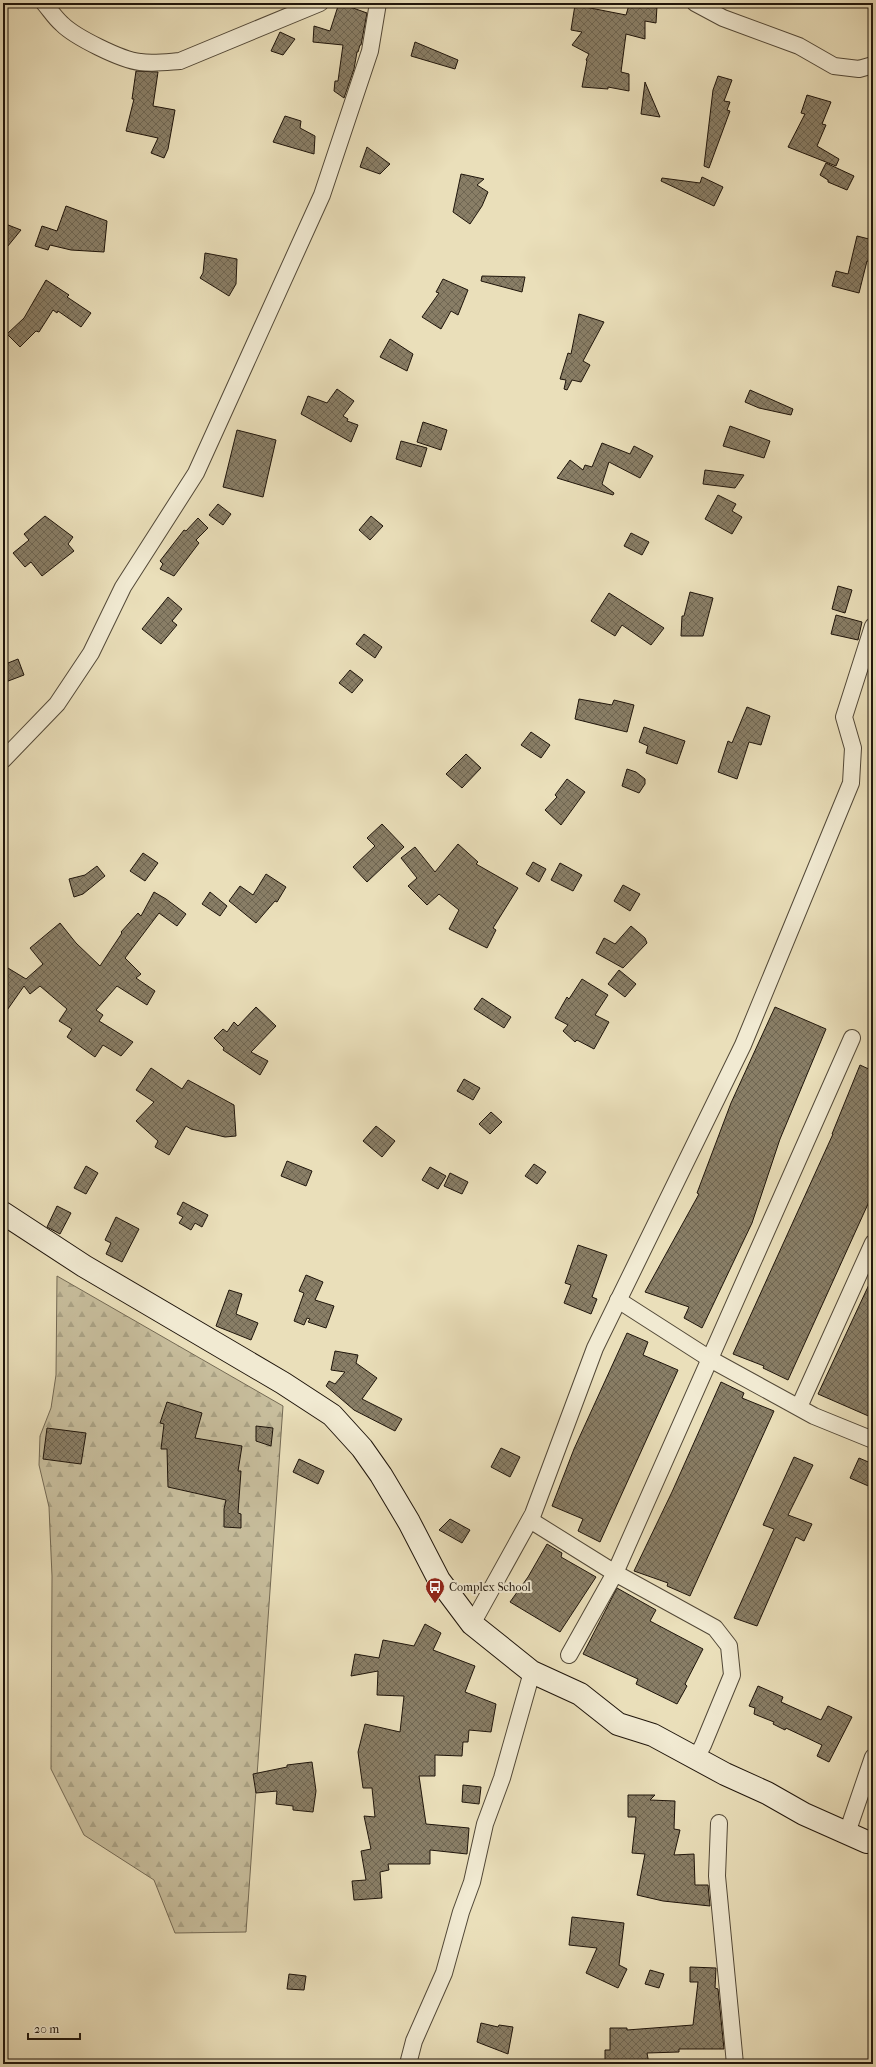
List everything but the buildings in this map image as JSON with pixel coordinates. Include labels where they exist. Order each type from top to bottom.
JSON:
[{"type":"main road","points":[[3,1213],[84,1266],[283,1383],[332,1415],[362,1448],[381,1475],[409,1522],[439,1580],[472,1624],[532,1672],[580,1694],[618,1724],[653,1735],[767,1793],[804,1814],[847,1833],[873,1842]]},
{"type":"street","points":[[44,3],[62,24],[75,34],[127,60],[160,63],[180,61],[320,3]]},
{"type":"street","points":[[3,760],[57,704],[90,653],[123,587],[196,473],[322,195],[370,51],[378,3]]},
{"type":"street","points":[[695,3],[724,18],[799,46],[834,66],[859,69],[873,65]]},
{"type":"street","points":[[472,1624],[530,1520],[595,1348],[743,1045],[851,783],[853,748],[844,717],[873,626]]},
{"type":"street","points":[[569,1655],[615,1573],[852,1038]]},
{"type":"street","points":[[799,1407],[873,1243]]},
{"type":"street","points":[[618,1300],[710,1359],[799,1407],[873,1440]]},
{"type":"street","points":[[530,1520],[615,1573],[715,1628],[729,1646],[732,1675],[703,1745],[696,1758]]},
{"type":"street","points":[[408,2064],[414,2041],[444,1973],[461,1912],[472,1882],[485,1824],[502,1778],[532,1672]]},
{"type":"street","points":[[847,1833],[873,1757]]},
{"type":"street","points":[[720,1823],[717,1876],[733,2027],[735,2064]]},
{"type":"green space","points":[[57,1276],[283,1406],[246,1932],[175,1933],[154,1880],[84,1835],[51,1769],[52,1576],[49,1507],[39,1465],[40,1436],[51,1408],[56,1375]]},
{"type":"place","name":"Complex School","points":[[435,1604]]}]
